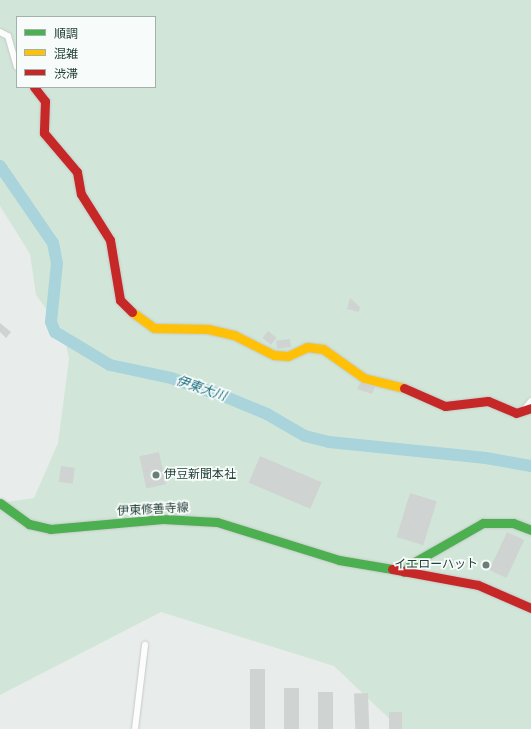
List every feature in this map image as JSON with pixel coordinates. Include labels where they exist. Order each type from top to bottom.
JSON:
[{"type":"main road","points":[[35,88],[45,101],[44,133],[77,172],[81,194],[110,240],[120,300],[138,318],[154,328],[208,329],[234,335],[274,355],[288,356],[307,347],[323,349],[364,378],[391,382],[438,404],[463,406],[488,401],[521,413],[531,408]]},
{"type":"main road","name":"伊東修善寺線","points":[[0,503],[29,524],[50,529],[163,519],[217,522],[339,560],[478,585],[531,608]]},
{"type":"main road","points":[[404,572],[411,564],[483,523],[513,523],[531,530]]},
{"type":"street","points":[[0,32],[8,36],[16,64]]},
{"type":"street","points":[[521,413],[531,401]]},
{"type":"street","points":[[135,729],[145,645]]},
{"type":"green space","points":[[0,0],[531,0],[531,729],[400,729],[334,666],[161,612],[0,695],[0,503],[34,498],[58,443],[69,359],[64,333],[36,295],[30,254],[0,206]]},
{"type":"building","points":[[350,298],[360,307],[359,312],[347,309]]},
{"type":"building","points":[[0,323],[11,332],[6,338],[0,332]]},
{"type":"building","points":[[268,331],[277,338],[271,345],[262,338]]},
{"type":"building","points":[[290,339],[291,347],[277,349],[276,341]]},
{"type":"building","points":[[360,383],[375,387],[372,394],[357,389]]},
{"type":"building","points":[[159,452],[166,484],[146,488],[139,456]]},
{"type":"building","points":[[260,456],[322,482],[310,509],[249,483]]},
{"type":"building","points":[[61,466],[75,468],[73,484],[59,482]]},
{"type":"building","points":[[410,493],[437,501],[423,545],[397,537]]},
{"type":"building","points":[[507,532],[524,540],[506,578],[489,570]]},
{"type":"building","points":[[250,669],[265,669],[265,729],[250,729]]},
{"type":"building","points":[[284,688],[299,688],[299,729],[284,729]]},
{"type":"building","points":[[318,692],[333,692],[333,729],[318,729]]},
{"type":"building","points":[[354,693],[368,693],[369,729],[355,729]]},
{"type":"building","points":[[389,712],[402,712],[402,729],[389,729]]},
{"type":"waterway","name":"伊東大川","points":[[0,166],[53,243],[57,263],[51,322],[55,332],[110,365],[171,378],[226,397],[267,414],[305,436],[329,442],[486,458],[531,466]]},
{"type":"traffic: fast","points":[[0,503],[29,524],[50,529],[163,519],[217,522],[339,560],[392,569]]},
{"type":"traffic: fast","points":[[404,572],[411,564],[483,523],[513,523],[531,530]]},
{"type":"traffic: slow","points":[[132,312],[154,328],[208,329],[234,335],[274,355],[288,356],[307,347],[323,349],[364,378],[404,388]]},
{"type":"traffic: jam","points":[[35,88],[45,101],[44,133],[77,172],[81,194],[110,240],[120,300],[132,312]]},
{"type":"traffic: jam","points":[[404,388],[445,406],[488,401],[516,413],[531,408]]},
{"type":"traffic: jam","points":[[392,569],[478,585],[531,608]]},
{"type":"place","name":"伊豆新聞本社","points":[[156,475]]},
{"type":"place","name":"イエローハット","points":[[486,565]]}]
